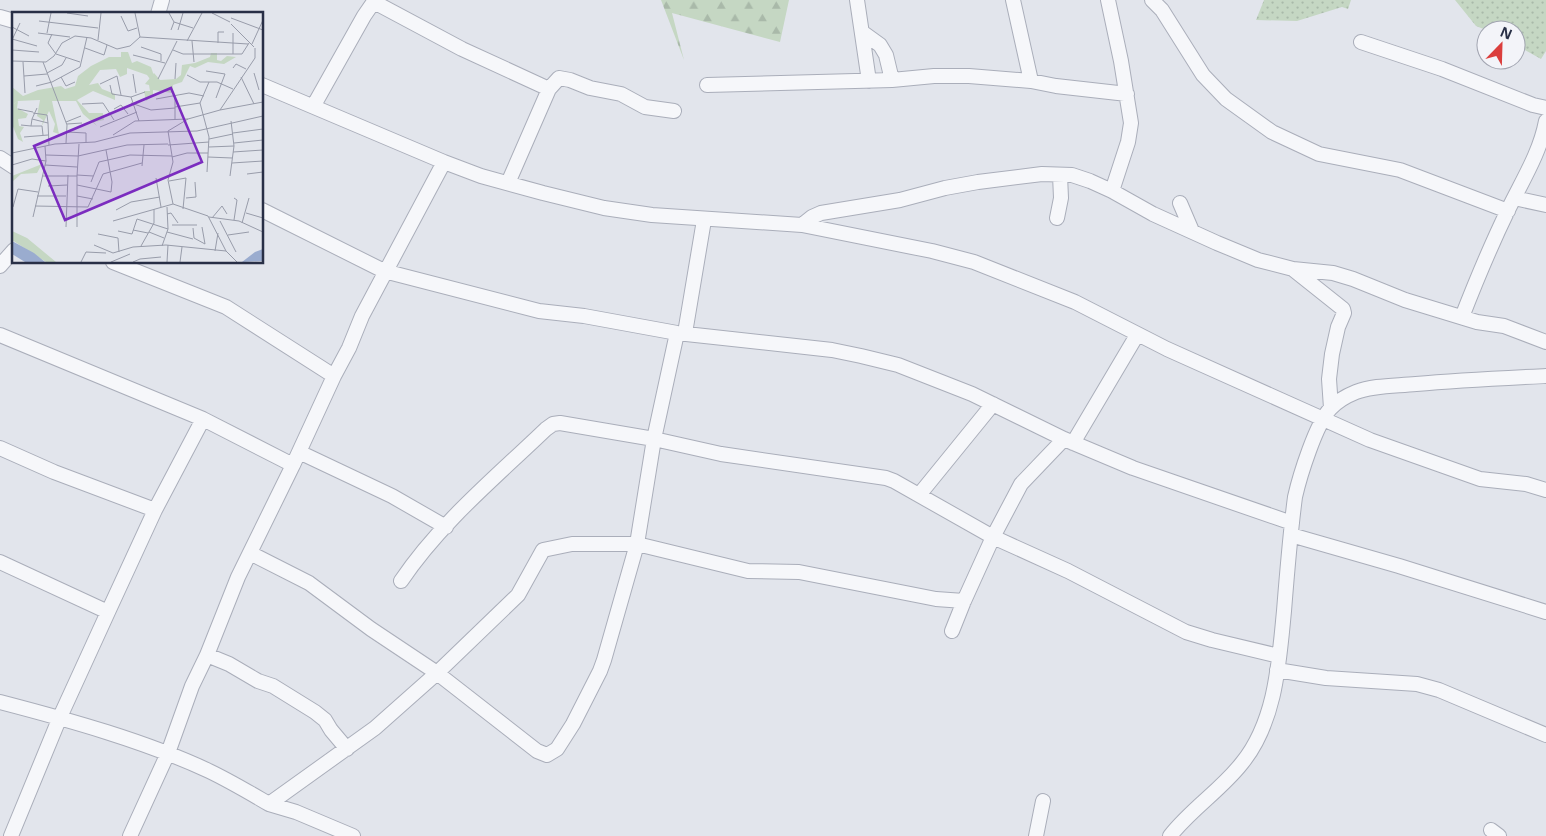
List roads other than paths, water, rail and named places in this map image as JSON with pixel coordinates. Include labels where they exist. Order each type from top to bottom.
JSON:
[{"type":"street","points":[[857,0],[870,81]]},
{"type":"street","points":[[1013,0],[1031,81]]},
{"type":"street","points":[[1108,0],[1127,94],[1131,124],[1128,142],[1112,191]]},
{"type":"street","points":[[1152,0],[1162,10],[1203,75],[1226,99],[1272,132],[1319,154],[1400,170],[1508,211]]},
{"type":"street","points":[[314,105],[364,16],[375,1],[462,49],[549,88]]},
{"type":"street","points":[[862,32],[880,45],[886,55],[892,80]]},
{"type":"street","points":[[1361,42],[1442,69],[1533,105],[1546,108]]},
{"type":"street","points":[[707,85],[870,81],[934,76],[968,76],[1031,81],[1056,86],[1127,94]]},
{"type":"street","points":[[508,183],[549,88],[559,78],[590,88],[621,94],[645,107],[674,111]]},
{"type":"street","points":[[264,85],[481,176],[604,208],[704,220],[802,225],[974,262],[1075,302],[1137,335],[1327,413],[1370,440],[1480,479],[1526,484],[1546,490]]},
{"type":"street","points":[[1462,317],[1533,159],[1546,121]]},
{"type":"street","points":[[0,158],[12,166]]},
{"type":"street","points":[[130,836],[168,753],[192,686],[250,552],[349,348],[362,316],[444,162]]},
{"type":"street","points":[[802,225],[821,213],[900,200],[945,188],[1042,174],[1072,176],[1112,191],[1154,214],[1251,257],[1294,269],[1333,273],[1405,300],[1477,322],[1504,326],[1546,342]]},
{"type":"street","points":[[1057,218],[1061,198],[1060,175]]},
{"type":"street","points":[[1514,198],[1546,205]]},
{"type":"street","points":[[1180,203],[1192,230]]},
{"type":"street","points":[[264,211],[384,272],[539,311],[584,316],[733,340],[832,350],[898,366],[972,394],[1069,441],[1133,468],[1291,529],[1399,566],[1546,612]]},
{"type":"street","points":[[250,552],[309,583],[371,629],[437,673],[537,751],[546,755],[557,749],[573,724],[600,671],[638,544],[654,439],[681,333],[704,220]]},
{"type":"street","points":[[0,266],[12,252]]},
{"type":"street","points":[[118,264],[226,307],[334,376]]},
{"type":"street","points":[[1170,836],[1242,763],[1254,745],[1271,703],[1279,656],[1295,497],[1299,480],[1327,413],[1332,354],[1338,327],[1344,313],[1343,309],[1294,269]]},
{"type":"street","points":[[0,335],[203,419],[293,465]]},
{"type":"street","points":[[952,631],[993,537],[1021,484],[1069,441],[1137,335]]},
{"type":"street","points":[[1327,413],[1342,398],[1357,392],[1380,387],[1458,380],[1546,376]]},
{"type":"street","points":[[919,495],[992,404]]},
{"type":"street","points":[[11,836],[60,717],[108,612],[155,510],[203,419]]},
{"type":"street","points":[[401,581],[414,563],[446,527],[546,429],[553,424],[560,423],[654,439],[721,454],[886,478],[993,537],[1068,572],[1186,632],[1279,656]]},
{"type":"street","points":[[0,448],[54,472],[155,510]]},
{"type":"street","points":[[299,452],[392,496],[446,527]]},
{"type":"street","points":[[270,804],[375,728],[437,673],[518,595],[543,550],[572,544],[638,544],[748,571],[799,572],[936,599],[964,601]]},
{"type":"street","points":[[0,562],[108,612]]},
{"type":"street","points":[[207,655],[229,664],[258,681],[273,686],[315,712],[325,720],[347,749]]},
{"type":"street","points":[[1277,670],[1326,678],[1417,684],[1439,690],[1546,735]]},
{"type":"street","points":[[0,702],[60,717],[168,753],[210,771],[270,804],[296,812],[353,836]]},
{"type":"street","points":[[1036,836],[1043,801]]}]
